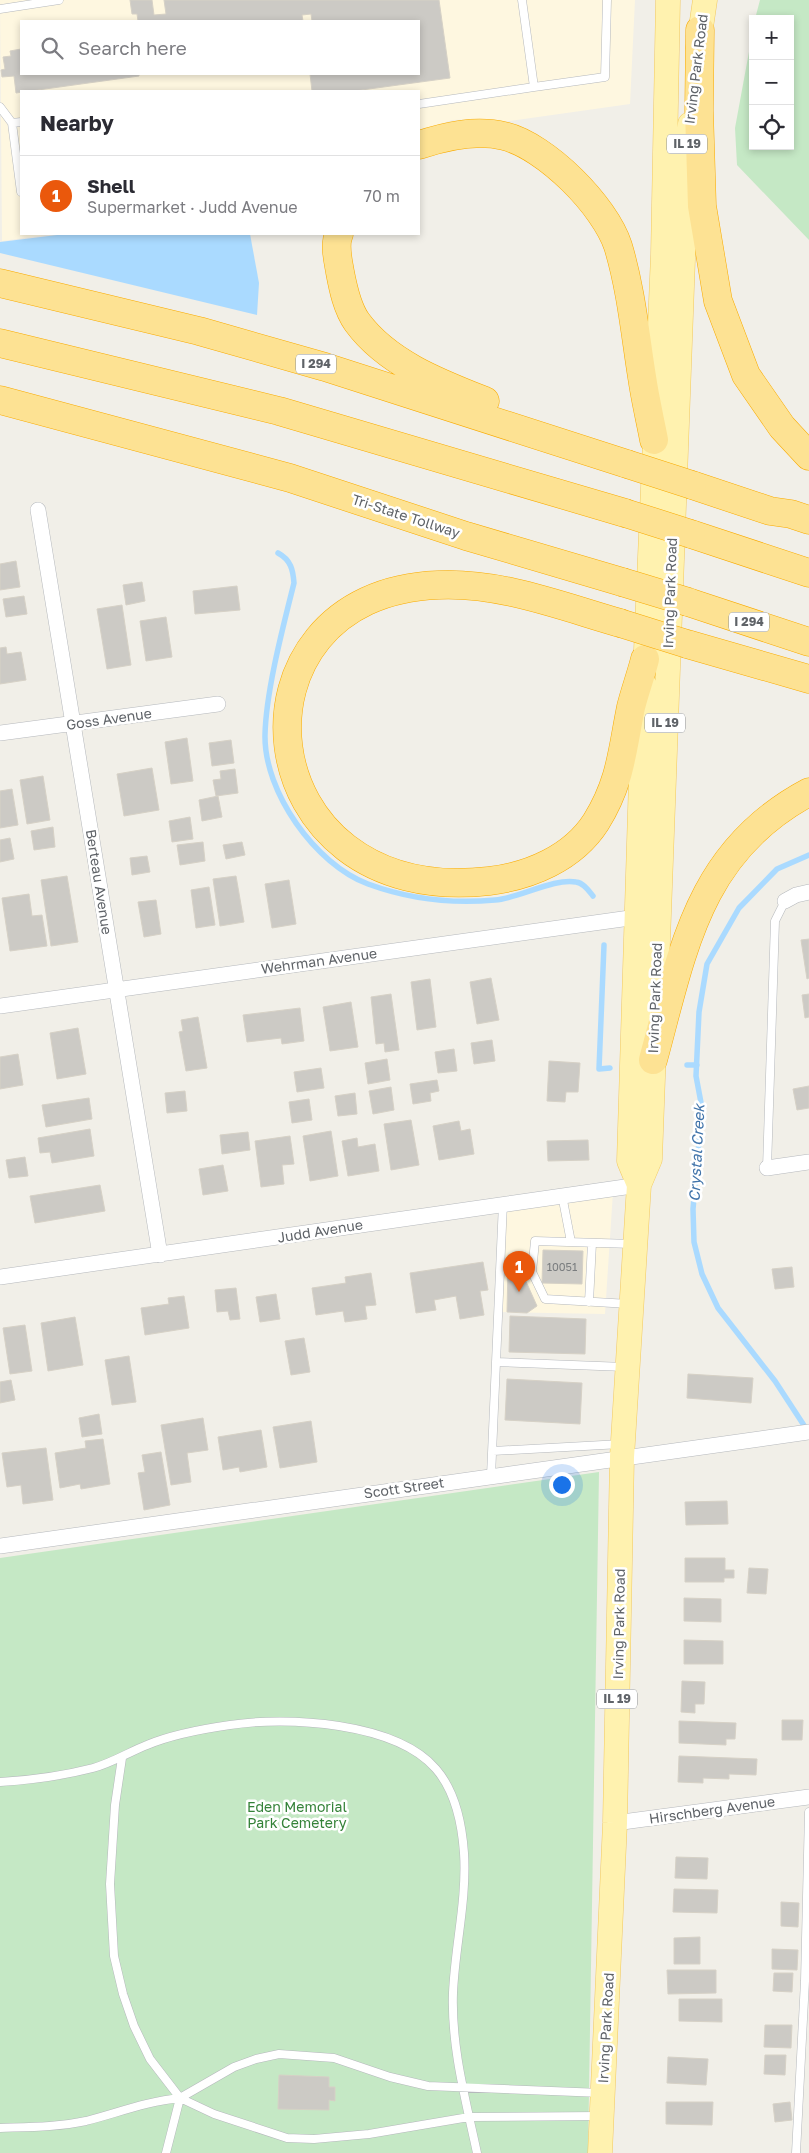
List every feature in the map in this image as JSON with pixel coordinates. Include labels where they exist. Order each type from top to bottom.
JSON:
[{"type":"highway","points":[[700,30],[698,110],[702,206],[718,301],[746,375],[782,427],[809,456]]},
{"type":"highway","points":[[420,145],[456,134],[505,136],[525,146],[565,172],[583,191],[603,218],[617,245],[631,297],[642,378],[654,440]]},
{"type":"highway","points":[[338,235],[338,257],[343,292],[356,321],[393,358],[446,385],[627,459]]},
{"type":"highway","name":"I 294","points":[[0,283],[199,331],[325,367],[627,459],[692,481],[770,511],[800,517]]},
{"type":"highway","points":[[0,343],[279,411],[625,514],[809,573]]},
{"type":"highway","name":"Tri-State Tollway","points":[[0,400],[290,478],[466,536],[688,602],[809,642]]},
{"type":"highway","points":[[645,659],[631,707],[626,746],[617,779],[606,804],[595,824],[581,840],[567,854],[550,864],[512,876],[480,882],[445,882],[408,876],[364,860],[333,838],[310,810],[293,772],[286,728],[290,694],[305,660],[316,641],[331,625],[356,608],[384,594],[407,588],[438,585],[463,586],[515,593],[809,679]]},
{"type":"highway","points":[[653,1060],[694,920],[713,881],[745,840],[792,801],[809,792]]},
{"type":"main road","name":"Irving Park Road","points":[[639,1184],[629,1161],[645,659],[663,255],[668,0]]},
{"type":"main road","name":"Irving Park Road","points":[[600,2153],[615,1823],[623,1450],[627,1367],[639,1184],[650,1159],[687,150],[704,0]]},
{"type":"street","name":"Berteau Avenue","points":[[38,510],[160,1255]]},
{"type":"street","name":"Goss Avenue","points":[[0,733],[218,704]]},
{"type":"street","points":[[785,901],[796,895],[809,892]]},
{"type":"street","name":"Wehrman Avenue","points":[[0,1006],[637,917]]},
{"type":"street","points":[[767,1168],[809,1162]]},
{"type":"street","name":"Judd Avenue","points":[[0,1277],[639,1184]]},
{"type":"street","name":"Scott Street","points":[[0,1546],[492,1476],[623,1450],[784,1436],[809,1432]]},
{"type":"street","name":"Hirschberg Avenue","points":[[615,1823],[809,1797]]},
{"type":"lane","points":[[0,9],[60,0]]},
{"type":"lane","points":[[522,0],[534,87]]},
{"type":"lane","points":[[420,104],[605,77],[607,0]]},
{"type":"lane","points":[[0,106],[12,123],[20,184]]},
{"type":"lane","points":[[12,123],[20,122]]},
{"type":"lane","points":[[767,1168],[775,921],[785,901]]},
{"type":"lane","points":[[562,1195],[571,1242]]},
{"type":"lane","points":[[492,1476],[503,1203]]},
{"type":"lane","points":[[631,1304],[545,1300],[532,1272],[534,1241],[634,1244]]},
{"type":"lane","points":[[589,1302],[592,1243]]},
{"type":"lane","points":[[496,1362],[627,1367]]},
{"type":"lane","points":[[492,1451],[623,1450]]},
{"type":"lane","points":[[0,1782],[41,1779],[93,1768],[122,1758],[147,1745],[192,1731],[232,1724],[278,1721],[354,1728],[385,1738],[415,1752],[436,1768],[454,1802],[464,1853],[464,1884],[453,1993],[454,2022],[469,2117],[477,2153]]},
{"type":"lane","points":[[122,1758],[115,1805],[110,1884],[114,1956],[123,1994],[134,2026],[150,2059],[180,2098],[214,2114],[287,2138],[314,2139],[369,2134],[469,2117],[602,2116]]},
{"type":"lane","points":[[796,2153],[807,1981],[809,1812]]},
{"type":"lane","points":[[0,2128],[40,2127],[84,2121],[160,2100],[180,2098],[234,2067],[256,2059],[279,2054],[334,2058],[408,2082],[428,2086],[603,2093]]},
{"type":"lane","points":[[166,2153],[180,2098]]},
{"type":"shaded area","points":[[0,0],[635,0],[630,104],[502,122],[477,119],[452,120],[420,132],[420,90],[20,90],[20,235],[46,235],[2,241]]},
{"type":"shaded area","points":[[613,1192],[605,1314],[501,1312],[506,1208]]},
{"type":"green space","points":[[760,0],[809,0],[809,240],[737,165],[735,128],[749,52],[749,150],[794,150],[794,15],[756,15]]},
{"type":"green space","name":"Eden Memorial Park Cemetery","points":[[599,1472],[588,2153],[0,2153],[0,1558]]},
{"type":"water","points":[[57,235],[250,235],[259,283],[257,315],[0,253],[0,242]]},
{"type":"building","points":[[130,0],[152,0],[154,15],[166,14],[164,0],[439,0],[450,78],[361,90],[312,90],[310,75],[420,75],[420,20],[312,20],[311,14],[302,15],[303,20],[138,20],[137,14],[132,14]]},
{"type":"building","points":[[20,49],[20,75],[139,76],[38,90],[20,90],[20,92],[16,93],[14,76],[2,77],[1,70],[5,69],[3,57],[11,56],[10,51]]},
{"type":"building","points":[[16,561],[20,587],[0,590],[0,564]]},
{"type":"building","points":[[142,582],[145,601],[126,605],[123,585]]},
{"type":"building","points":[[237,586],[240,610],[195,614],[193,591]]},
{"type":"building","points":[[24,596],[27,614],[6,617],[3,599]]},
{"type":"building","points":[[122,605],[131,665],[107,669],[97,609]]},
{"type":"building","points":[[166,617],[172,657],[146,661],[140,621]]},
{"type":"building","points":[[6,647],[7,654],[21,652],[26,680],[0,684],[0,648]]},
{"type":"building","points":[[187,738],[193,781],[171,784],[165,742]]},
{"type":"building","points":[[231,740],[234,763],[212,766],[209,743]]},
{"type":"building","points":[[152,768],[159,810],[124,816],[117,774]]},
{"type":"building","points":[[235,769],[238,793],[216,796],[213,780],[221,779],[220,771]]},
{"type":"building","points":[[43,776],[50,820],[27,824],[20,780]]},
{"type":"building","points":[[12,789],[18,825],[0,828],[0,791]]},
{"type":"building","points":[[218,796],[222,817],[202,821],[199,800]]},
{"type":"building","points":[[190,817],[193,839],[172,842],[169,821]]},
{"type":"building","points":[[53,827],[55,847],[34,850],[31,831]]},
{"type":"building","points":[[10,838],[14,859],[0,862],[0,840]]},
{"type":"building","points":[[203,842],[205,861],[180,865],[177,845]]},
{"type":"building","points":[[242,842],[245,855],[226,859],[223,845]]},
{"type":"building","points":[[147,856],[150,872],[132,875],[130,858]]},
{"type":"building","points":[[67,876],[78,942],[51,946],[41,880]]},
{"type":"building","points":[[236,876],[244,922],[220,926],[213,879]]},
{"type":"building","points":[[289,880],[296,924],[272,928],[265,884]]},
{"type":"building","points":[[209,887],[215,925],[196,928],[191,890]]},
{"type":"building","points":[[29,894],[32,916],[42,915],[47,946],[10,951],[2,898]]},
{"type":"building","points":[[156,900],[161,934],[144,937],[138,902]]},
{"type":"building","points":[[809,939],[809,978],[807,979],[801,940]]},
{"type":"building","points":[[491,978],[499,1020],[477,1024],[470,982]]},
{"type":"building","points":[[430,979],[436,1027],[417,1030],[411,982]]},
{"type":"building","points":[[391,994],[399,1050],[385,1052],[384,1043],[376,1044],[371,997]]},
{"type":"building","points":[[809,994],[809,1017],[805,1018],[802,995]]},
{"type":"building","points":[[351,1002],[358,1047],[330,1051],[323,1007]]},
{"type":"building","points":[[300,1008],[304,1041],[282,1044],[281,1038],[247,1042],[243,1015]]},
{"type":"building","points":[[198,1017],[207,1068],[186,1071],[179,1032],[183,1031],[181,1020]]},
{"type":"building","points":[[78,1028],[86,1074],[57,1079],[50,1033]]},
{"type":"building","points":[[492,1040],[495,1061],[474,1064],[471,1043]]},
{"type":"building","points":[[454,1049],[457,1071],[438,1073],[435,1052]]},
{"type":"building","points":[[18,1054],[23,1085],[0,1089],[0,1057]]},
{"type":"building","points":[[387,1059],[390,1080],[368,1084],[365,1063]]},
{"type":"building","points":[[549,1061],[580,1063],[578,1092],[566,1092],[565,1102],[547,1101]]},
{"type":"building","points":[[321,1068],[324,1088],[297,1092],[294,1072]]},
{"type":"building","points":[[437,1080],[439,1091],[430,1093],[431,1101],[413,1104],[410,1084]]},
{"type":"building","points":[[809,1086],[809,1108],[797,1110],[793,1089]]},
{"type":"building","points":[[391,1087],[394,1110],[373,1114],[369,1091]]},
{"type":"building","points":[[185,1091],[187,1111],[167,1113],[165,1093]]},
{"type":"building","points":[[355,1093],[357,1114],[338,1116],[335,1096]]},
{"type":"building","points":[[89,1098],[92,1119],[46,1127],[42,1105]]},
{"type":"building","points":[[309,1099],[312,1120],[292,1123],[289,1102]]},
{"type":"building","points":[[411,1120],[419,1165],[391,1170],[384,1124]]},
{"type":"building","points":[[459,1121],[461,1131],[470,1129],[474,1154],[439,1160],[433,1126]]},
{"type":"building","points":[[90,1129],[94,1156],[52,1163],[50,1152],[40,1153],[38,1138]]},
{"type":"building","points":[[331,1131],[338,1176],[310,1181],[303,1136]]},
{"type":"building","points":[[248,1132],[250,1150],[222,1154],[220,1135]]},
{"type":"building","points":[[290,1136],[294,1164],[282,1165],[284,1184],[261,1187],[255,1141]]},
{"type":"building","points":[[357,1138],[358,1147],[375,1144],[379,1171],[348,1176],[342,1141]]},
{"type":"building","points":[[588,1140],[589,1160],[548,1161],[547,1141]]},
{"type":"building","points":[[25,1157],[28,1176],[9,1178],[6,1160]]},
{"type":"building","points":[[223,1165],[228,1191],[203,1195],[199,1169]]},
{"type":"building","points":[[100,1185],[105,1211],[35,1223],[30,1196]]},
{"type":"building","points":[[543,1250],[583,1251],[582,1284],[542,1283]]},
{"type":"building","points":[[483,1262],[488,1290],[480,1291],[484,1315],[460,1319],[456,1296],[434,1300],[436,1310],[416,1313],[410,1273]]},
{"type":"building","points":[[508,1267],[525,1268],[524,1277],[537,1306],[527,1313],[507,1312]]},
{"type":"building","points":[[792,1267],[794,1287],[775,1289],[772,1269]]},
{"type":"building","points":[[371,1273],[376,1305],[365,1306],[367,1319],[345,1322],[343,1311],[316,1315],[312,1288],[346,1283],[345,1277]]},
{"type":"building","points":[[236,1288],[240,1319],[230,1320],[228,1311],[217,1312],[215,1290]]},
{"type":"building","points":[[276,1294],[280,1319],[260,1322],[256,1297]]},
{"type":"building","points":[[184,1296],[189,1328],[145,1335],[141,1308],[169,1304],[168,1298]]},
{"type":"building","points":[[510,1316],[586,1319],[585,1354],[509,1352]]},
{"type":"building","points":[[75,1317],[83,1365],[48,1371],[41,1323]]},
{"type":"building","points":[[25,1325],[32,1371],[10,1374],[3,1328]]},
{"type":"building","points":[[304,1338],[310,1372],[291,1375],[285,1341]]},
{"type":"building","points":[[129,1356],[136,1402],[112,1405],[105,1360]]},
{"type":"building","points":[[688,1374],[753,1378],[751,1403],[687,1398]]},
{"type":"building","points":[[507,1379],[582,1383],[580,1424],[505,1420]]},
{"type":"building","points":[[11,1380],[15,1400],[0,1403],[0,1382]]},
{"type":"building","points":[[99,1414],[102,1434],[82,1437],[79,1418]]},
{"type":"building","points":[[203,1418],[208,1450],[187,1453],[191,1482],[171,1485],[161,1425]]},
{"type":"building","points":[[311,1421],[317,1462],[280,1468],[273,1427]]},
{"type":"building","points":[[261,1430],[267,1467],[240,1472],[239,1467],[223,1470],[218,1437]]},
{"type":"building","points":[[103,1439],[110,1484],[81,1489],[80,1484],[60,1488],[55,1453],[86,1448],[85,1441]]},
{"type":"building","points":[[46,1448],[53,1500],[23,1504],[21,1485],[7,1487],[2,1453]]},
{"type":"building","points":[[161,1452],[170,1505],[144,1510],[138,1473],[145,1472],[142,1455]]},
{"type":"building","points":[[727,1501],[728,1524],[686,1525],[685,1502]]},
{"type":"building","points":[[685,1558],[725,1558],[725,1570],[734,1570],[734,1578],[724,1578],[724,1582],[685,1582]]},
{"type":"building","points":[[749,1568],[768,1569],[766,1594],[747,1593]]},
{"type":"building","points":[[684,1598],[721,1599],[721,1622],[684,1621]]},
{"type":"building","points":[[684,1640],[723,1641],[723,1664],[684,1664]]},
{"type":"building","points":[[682,1681],[705,1682],[704,1704],[695,1704],[695,1713],[681,1712]]},
{"type":"building","points":[[782,1720],[803,1720],[802,1740],[782,1740]]},
{"type":"building","points":[[679,1721],[736,1723],[735,1739],[726,1739],[726,1745],[679,1743]]},
{"type":"building","points":[[679,1756],[757,1759],[756,1775],[729,1774],[729,1779],[703,1778],[703,1783],[678,1782]]},
{"type":"building","points":[[676,1857],[708,1858],[707,1879],[675,1878]]},
{"type":"building","points":[[674,1889],[718,1890],[717,1913],[673,1912]]},
{"type":"building","points":[[781,1902],[799,1903],[798,1927],[781,1926]]},
{"type":"building","points":[[700,1937],[700,1964],[674,1964],[674,1938]]},
{"type":"building","points":[[772,1949],[798,1950],[797,1970],[772,1969]]},
{"type":"building","points":[[667,1970],[716,1970],[716,1993],[668,1994]]},
{"type":"building","points":[[774,1973],[793,1973],[792,1992],[773,1991]]},
{"type":"building","points":[[679,1999],[722,1999],[722,2022],[679,2021]]},
{"type":"building","points":[[765,2025],[792,2025],[791,2048],[764,2047]]},
{"type":"building","points":[[765,2055],[786,2055],[785,2075],[764,2074]]},
{"type":"building","points":[[668,2057],[708,2059],[706,2085],[667,2083]]},
{"type":"building","points":[[279,2075],[329,2077],[329,2087],[335,2087],[335,2101],[329,2100],[329,2110],[278,2109]]},
{"type":"building","points":[[666,2102],[713,2102],[712,2125],[666,2124]]},
{"type":"building","points":[[790,2102],[792,2120],[775,2122],[773,2104]]},
{"type":"waterway","points":[[278,553],[286,559],[290,566],[294,583],[268,699],[265,735],[267,757],[273,780],[283,802],[296,823],[312,843],[329,860],[348,874],[368,884],[415,897],[447,901],[495,900],[515,896],[547,885],[567,882],[581,884],[593,896]]},
{"type":"waterway","name":"Crystal Creek","points":[[807,1430],[775,1381],[718,1308],[702,1274],[694,1242],[693,1209],[702,1108],[696,1076],[699,1012],[707,964],[739,908],[777,869],[809,855]]},
{"type":"waterway","points":[[604,945],[599,1069],[610,1068]]},
{"type":"waterway","points":[[687,1065],[697,1065]]},
{"type":"place","name":"Shell","points":[[519,1292]]}]
